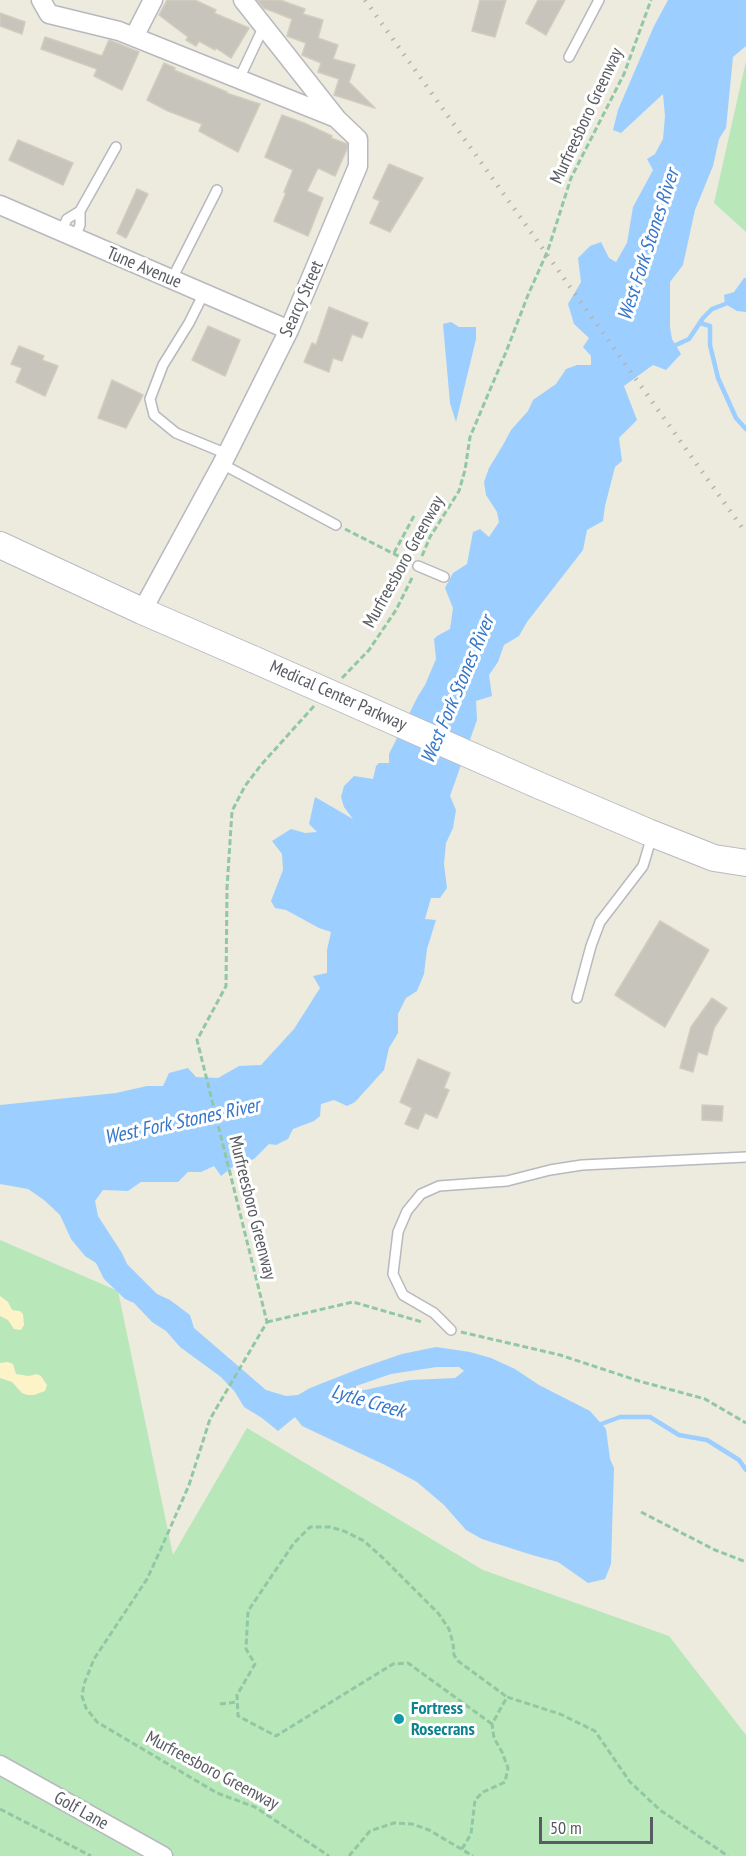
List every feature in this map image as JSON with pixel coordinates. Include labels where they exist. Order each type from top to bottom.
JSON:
[{"type":"main road","name":"Medical Center Parkway","points":[[0,545],[142,611],[538,785],[714,858],[746,863]]},
{"type":"street","points":[[41,0],[49,14],[119,31],[337,118]]},
{"type":"street","points":[[135,37],[153,0]]},
{"type":"street","name":"Searcy Street","points":[[142,611],[224,459],[289,330],[358,166],[358,139],[337,118],[243,0]]},
{"type":"street","name":"Tune Avenue","points":[[0,205],[289,330]]},
{"type":"street","name":"Golf Lane","points":[[0,1766],[163,1856]]},
{"type":"lane","points":[[569,57],[599,0]]},
{"type":"lane","points":[[239,79],[264,26]]},
{"type":"lane","points":[[68,235],[80,225],[80,212],[116,147]]},
{"type":"lane","points":[[172,279],[217,190]]},
{"type":"lane","points":[[68,235],[67,219],[80,212]]},
{"type":"lane","points":[[204,293],[189,323],[163,365],[150,399],[154,416],[176,433],[336,525]]},
{"type":"lane","points":[[418,566],[444,577]]},
{"type":"lane","points":[[577,998],[600,922],[643,866],[653,834]]},
{"type":"lane","points":[[451,1330],[434,1313],[403,1295],[393,1274],[398,1232],[407,1211],[421,1194],[439,1186],[507,1181],[582,1165],[746,1157]]},
{"type":"path","name":"Murfreesboro Greenway","points":[[339,681],[369,650],[396,610],[430,537],[459,491],[470,437],[548,250],[571,178],[624,74],[651,0]]},
{"type":"path","points":[[394,554],[414,516]]},
{"type":"path","points":[[336,525],[418,566]]},
{"type":"path","name":"Murfreesboro Greenway","points":[[316,704],[245,786],[232,811],[227,888],[226,986],[197,1040],[267,1322],[210,1419],[189,1485],[147,1579],[94,1659],[82,1696],[86,1708],[97,1722],[110,1731],[217,1793],[255,1807],[329,1856]]},
{"type":"path","points":[[267,1322],[353,1302],[451,1330],[561,1354],[705,1399],[746,1423]]},
{"type":"path","points":[[641,1512],[715,1550],[746,1562]]},
{"type":"path","points":[[492,1724],[408,1663],[393,1664],[276,1736],[238,1716],[237,1695],[255,1664],[246,1649],[248,1611],[294,1543],[310,1527],[330,1527],[364,1541],[438,1613],[449,1629],[454,1655],[458,1661],[507,1697],[560,1714],[595,1731],[630,1782],[660,1810],[728,1856]]},
{"type":"path","points":[[462,1849],[471,1834],[476,1800],[483,1792],[505,1782],[508,1768],[494,1738],[492,1724],[507,1697]]},
{"type":"path","points":[[220,1704],[237,1702]]},
{"type":"path","points":[[0,1809],[91,1856]]},
{"type":"path","points":[[350,1856],[370,1831],[394,1823],[412,1824],[429,1830],[473,1856]]},
{"type":"green space","points":[[746,61],[746,232],[714,203]]},
{"type":"green space","points":[[0,1240],[118,1291],[173,1555],[247,1428],[483,1570],[669,1636],[746,1735],[746,1856],[0,1856]]},
{"type":"sand","points":[[0,1296],[8,1302],[12,1310],[23,1314],[24,1325],[21,1330],[14,1329],[8,1320],[0,1316]]},
{"type":"sand","points":[[0,1363],[13,1364],[16,1374],[41,1376],[47,1385],[45,1391],[27,1395],[12,1382],[0,1378]]},
{"type":"water","name":"West Fork Stones River","points":[[668,0],[746,0],[746,46],[733,57],[726,128],[719,139],[713,166],[695,210],[683,265],[670,282],[670,327],[672,339],[681,354],[666,370],[653,365],[624,386],[637,420],[619,438],[622,461],[615,467],[603,521],[587,530],[583,550],[527,622],[519,636],[504,645],[498,662],[489,675],[492,696],[476,701],[477,720],[450,796],[456,810],[453,828],[446,843],[444,864],[447,888],[440,898],[431,898],[425,919],[436,920],[427,949],[424,974],[417,991],[406,998],[398,1014],[398,1033],[389,1048],[384,1070],[355,1102],[347,1106],[334,1100],[321,1104],[320,1116],[314,1121],[293,1129],[288,1139],[276,1145],[269,1144],[254,1159],[235,1165],[221,1176],[214,1166],[201,1172],[188,1172],[178,1182],[141,1182],[128,1191],[103,1190],[95,1201],[98,1216],[127,1264],[157,1294],[170,1300],[190,1315],[194,1328],[266,1390],[286,1396],[298,1395],[361,1368],[402,1354],[436,1347],[491,1358],[590,1411],[606,1429],[610,1459],[614,1468],[611,1564],[605,1579],[588,1583],[558,1562],[482,1539],[466,1530],[444,1505],[417,1482],[302,1426],[295,1417],[278,1431],[244,1407],[235,1392],[221,1377],[180,1347],[166,1331],[152,1322],[134,1303],[125,1299],[104,1279],[96,1263],[85,1256],[71,1239],[60,1215],[44,1200],[28,1189],[0,1184],[0,1105],[116,1093],[147,1086],[163,1086],[169,1073],[188,1068],[196,1077],[218,1078],[239,1066],[261,1065],[294,1029],[320,988],[313,976],[327,973],[327,950],[331,932],[286,910],[275,908],[271,901],[283,870],[282,854],[272,841],[291,829],[305,833],[317,832],[309,824],[315,797],[353,819],[344,807],[341,797],[344,786],[354,776],[373,779],[379,763],[389,763],[389,754],[436,659],[434,639],[450,629],[453,608],[445,588],[453,573],[467,564],[473,532],[480,529],[489,537],[499,522],[497,512],[486,495],[484,482],[489,468],[511,430],[528,411],[533,400],[556,384],[566,369],[577,365],[591,365],[591,356],[583,347],[589,338],[574,324],[568,304],[581,282],[578,258],[590,246],[601,242],[609,258],[616,262],[627,243],[633,207],[653,170],[647,159],[655,154],[663,139],[665,116],[663,94],[621,133],[613,130],[618,110],[654,26]],"holes":[[[437,1367],[459,1367],[464,1371],[455,1378],[410,1380],[356,1390],[356,1386],[391,1374]]]},
{"type":"water","points":[[746,278],[746,312],[737,311],[725,304],[724,295],[734,292]]},
{"type":"water","points":[[451,322],[459,327],[476,327],[476,339],[456,422],[450,403],[443,324]]},
{"type":"building","points":[[167,0],[195,0],[216,10],[214,13],[249,28],[231,58],[199,41],[196,46],[186,40],[188,37],[159,15]]},
{"type":"building","points":[[257,0],[280,0],[305,9],[303,14],[323,20],[318,38],[338,45],[333,59],[355,65],[349,82],[375,108],[334,95],[339,79],[318,72],[321,63],[302,55],[306,43],[287,36],[292,19],[264,8]]},
{"type":"building","points":[[480,0],[506,0],[495,37],[472,31]]},
{"type":"building","points":[[538,0],[565,0],[546,35],[526,23]]},
{"type":"building","points":[[0,13],[25,22],[22,34],[0,26]]},
{"type":"building","points":[[45,37],[102,56],[109,40],[139,52],[122,90],[94,76],[97,69],[41,49]]},
{"type":"building","points":[[164,63],[175,68],[174,70],[226,93],[260,104],[238,152],[199,131],[202,124],[147,100]]},
{"type":"building","points":[[282,115],[347,144],[335,176],[318,168],[307,191],[323,198],[308,236],[274,221],[293,170],[265,157]]},
{"type":"building","points":[[18,140],[73,163],[63,185],[9,160]]},
{"type":"building","points":[[389,164],[423,178],[390,232],[370,223],[380,201],[373,198]]},
{"type":"building","points":[[137,189],[148,194],[126,238],[117,233]]},
{"type":"building","points":[[329,307],[368,323],[362,338],[352,334],[342,361],[333,358],[329,372],[304,362],[312,343],[316,345]]},
{"type":"building","points":[[208,326],[240,340],[225,376],[192,360]]},
{"type":"building","points":[[19,346],[44,356],[42,360],[58,366],[45,396],[16,382],[22,368],[11,364]]},
{"type":"building","points":[[112,380],[143,395],[126,428],[98,418]]},
{"type":"building","points":[[660,921],[709,950],[665,1027],[615,995]]},
{"type":"building","points":[[712,998],[727,1008],[714,1028],[707,1055],[698,1052],[693,1072],[680,1068],[691,1027]]},
{"type":"building","points":[[418,1059],[450,1073],[444,1088],[449,1090],[437,1118],[425,1113],[418,1129],[405,1124],[412,1108],[400,1102]]},
{"type":"building","points":[[702,1105],[723,1106],[722,1121],[702,1120]]},
{"type":"waterway","points":[[676,345],[689,339],[712,309],[725,304]]},
{"type":"waterway","points":[[700,323],[710,326],[710,345],[718,378],[736,418],[746,429]]},
{"type":"waterway","name":"Lytle Creek","points":[[596,1426],[620,1417],[650,1417],[679,1435],[707,1440],[739,1460],[746,1470]]},
{"type":"railway","points":[[365,0],[746,533]]},
{"type":"place","name":"Fortress Rosecrans","points":[[399,1719]]}]
